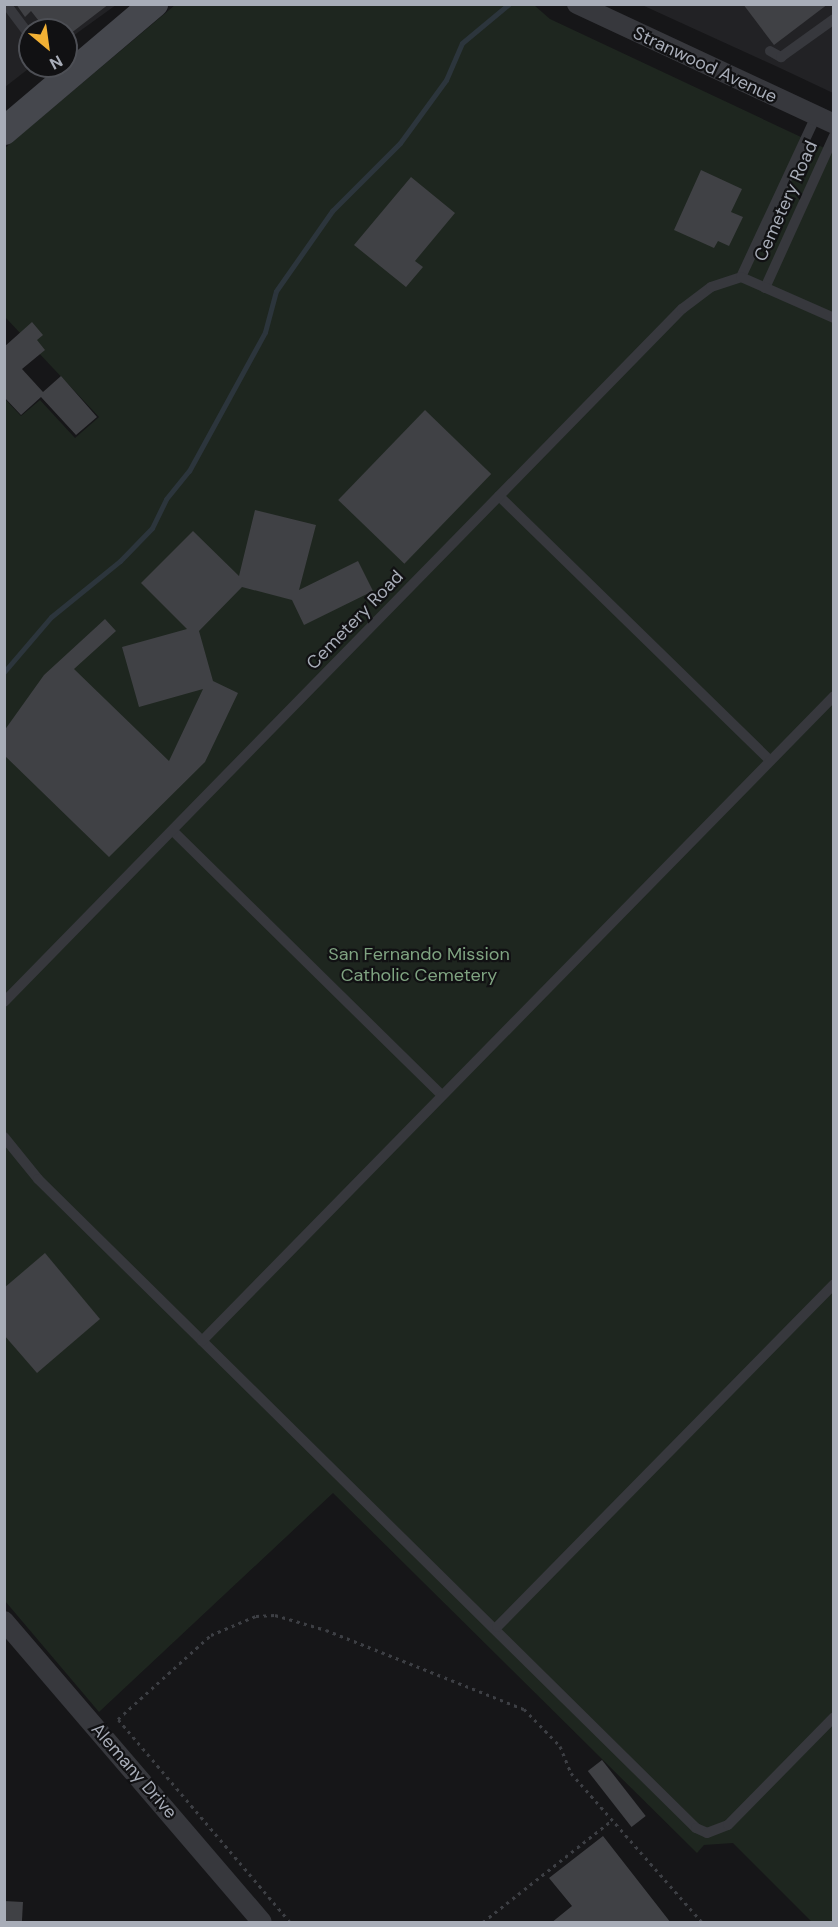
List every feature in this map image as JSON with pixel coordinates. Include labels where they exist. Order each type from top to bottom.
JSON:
[{"type":"main road","points":[[4,131],[61,77],[154,4]]},
{"type":"street","name":"Stranwood Avenue","points":[[577,4],[825,120]]},
{"type":"street","name":"Alemany Drive","points":[[4,1621],[262,1923]]},
{"type":"lane","points":[[6,4],[18,20]]},
{"type":"lane","points":[[770,51],[781,57],[834,19]]},
{"type":"lane","name":"Cemetery Road","points":[[741,277],[825,120]]},
{"type":"lane","name":"Cemetery Road","points":[[4,1002],[682,309],[711,287],[741,277],[765,288],[834,136]]},
{"type":"lane","points":[[765,288],[834,318]]},
{"type":"lane","points":[[499,496],[770,760]]},
{"type":"lane","points":[[202,1341],[834,696]]},
{"type":"lane","points":[[173,831],[442,1095]]},
{"type":"lane","points":[[4,1137],[38,1179],[497,1627],[696,1827],[707,1833],[728,1824],[834,1717]]},
{"type":"lane","points":[[497,1627],[834,1284]]},
{"type":"path","points":[[290,1923],[118,1719],[211,1635],[234,1622],[275,1615],[326,1630],[524,1709],[560,1746],[571,1773],[702,1923]]},
{"type":"path","points":[[483,1923],[612,1820]]},
{"type":"shaded area","points":[[5,5],[116,5],[78,32],[78,18],[18,18],[18,77],[5,87]]},
{"type":"shaded area","points":[[642,5],[833,5],[833,93],[780,68]]},
{"type":"green space","name":"San Fernando Mission Catholic Cemetery","points":[[175,5],[534,5],[550,19],[833,152],[833,1922],[812,1922],[733,1843],[704,1845],[697,1853],[333,1493],[99,1712],[5,1601],[4,398],[21,416],[40,400],[75,438],[99,417],[5,317],[5,148]]},
{"type":"building","points":[[16,4],[109,4],[78,28],[78,18],[37,18],[31,11],[25,17]]},
{"type":"building","points":[[743,4],[828,4],[774,45]]},
{"type":"building","points":[[701,170],[742,189],[731,212],[743,217],[729,246],[718,241],[714,248],[674,230]]},
{"type":"building","points":[[411,177],[455,213],[415,261],[423,267],[406,287],[354,245]]},
{"type":"building","points":[[32,322],[43,335],[37,340],[45,350],[22,369],[43,392],[61,376],[97,417],[76,435],[41,397],[21,415],[4,397],[4,347]]},
{"type":"building","points":[[425,410],[491,474],[404,564],[338,500]]},
{"type":"building","points":[[255,510],[316,525],[299,590],[358,561],[373,591],[304,625],[292,600],[242,587],[199,631],[213,681],[238,693],[205,762],[109,857],[4,755],[4,731],[44,675],[105,619],[116,631],[74,669],[169,761],[203,689],[139,707],[122,647],[187,629],[141,583],[193,531],[239,576]]},
{"type":"building","points":[[45,1253],[100,1319],[37,1373],[4,1335],[4,1288]]},
{"type":"building","points":[[602,1760],[646,1816],[632,1827],[588,1771]]},
{"type":"building","points":[[603,1836],[671,1923],[551,1923],[572,1906],[549,1878]]},
{"type":"building","points":[[4,1901],[23,1902],[22,1922],[4,1922]]},
{"type":"waterway","points":[[4,672],[51,617],[120,561],[152,528],[166,499],[189,471],[265,332],[276,291],[332,211],[400,143],[446,80],[462,43],[509,4]]}]
